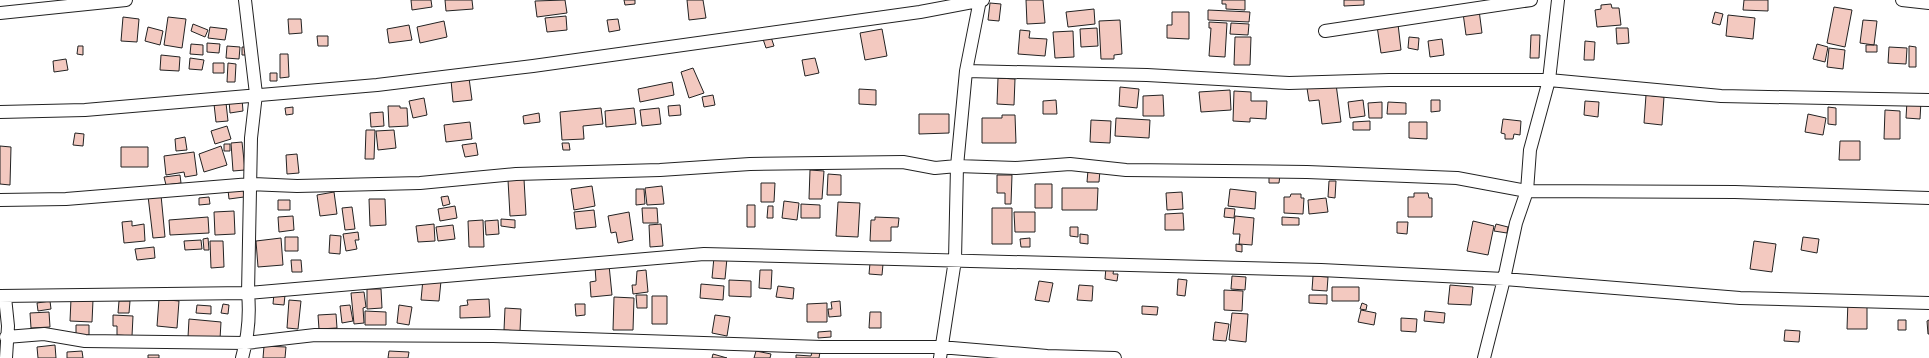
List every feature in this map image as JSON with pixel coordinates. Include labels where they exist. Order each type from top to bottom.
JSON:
[{"type":"street","points":[[0,13],[126,0]]},
{"type":"street","points":[[242,358],[246,343],[249,306],[251,138],[256,94],[245,0]]},
{"type":"street","points":[[0,112],[85,110],[256,94],[377,85],[533,66],[920,12],[981,0],[966,72],[957,166],[955,260],[940,352]]},
{"type":"street","points":[[1325,31],[1531,0]]},
{"type":"street","points":[[1484,358],[1504,280],[1516,223],[1527,191],[1530,150],[1549,80],[1558,0]]},
{"type":"street","points":[[1902,0],[1929,3]]},
{"type":"street","points":[[966,72],[1147,75],[1289,83],[1549,80],[1720,96],[1929,100]]},
{"type":"street","points":[[0,200],[66,199],[250,184],[297,186],[420,183],[516,174],[660,170],[750,164],[903,162],[934,168],[957,166],[1016,168],[1070,164],[1126,170],[1307,172],[1449,178],[1527,191],[1735,192],[1929,198]]},
{"type":"street","points":[[6,358],[6,337],[8,326],[3,296],[248,293],[704,254],[1321,270],[1504,280],[1740,298],[1929,303]]},
{"type":"street","points":[[6,337],[44,334],[85,341],[246,343],[315,335],[493,336],[1115,358]]},
{"type":"building","points":[[411,0],[431,0],[432,7],[412,10]]},
{"type":"building","points":[[445,0],[472,0],[473,9],[446,11]]},
{"type":"building","points":[[565,0],[567,13],[537,17],[535,1]]},
{"type":"building","points":[[624,0],[635,0],[635,4],[625,5]]},
{"type":"building","points":[[687,0],[703,0],[706,18],[689,20]]},
{"type":"building","points":[[1026,0],[1043,0],[1045,23],[1027,24]]},
{"type":"building","points":[[1222,0],[1245,0],[1245,10],[1226,9],[1226,4],[1222,4]]},
{"type":"building","points":[[1344,0],[1364,0],[1364,5],[1344,6]]},
{"type":"building","points":[[1744,0],[1768,0],[1768,11],[1743,10]]},
{"type":"building","points":[[990,3],[1001,4],[999,21],[988,20]]},
{"type":"building","points":[[1611,4],[1612,8],[1619,8],[1621,25],[1597,27],[1595,10],[1601,9],[1601,5]]},
{"type":"building","points":[[1834,7],[1852,10],[1845,47],[1827,43]]},
{"type":"building","points":[[1094,9],[1095,24],[1068,27],[1066,12]]},
{"type":"building","points":[[1208,10],[1250,12],[1249,22],[1208,20]]},
{"type":"building","points":[[1479,10],[1482,33],[1466,35],[1463,13]]},
{"type":"building","points":[[1172,12],[1189,12],[1189,39],[1167,38],[1167,25],[1172,25]]},
{"type":"building","points":[[1715,12],[1723,14],[1720,25],[1712,23]]},
{"type":"building","points":[[1728,15],[1755,18],[1753,39],[1726,36]]},
{"type":"building","points":[[566,16],[567,30],[547,32],[545,18]]},
{"type":"building","points":[[123,17],[139,19],[137,42],[121,41]]},
{"type":"building","points":[[168,17],[186,19],[182,48],[164,45]]},
{"type":"building","points":[[288,19],[301,19],[302,33],[289,34]]},
{"type":"building","points":[[618,19],[620,30],[609,32],[607,20]]},
{"type":"building","points":[[1120,20],[1122,54],[1114,55],[1114,59],[1101,59],[1099,21]]},
{"type":"building","points":[[1863,20],[1877,21],[1874,45],[1860,43]]},
{"type":"building","points":[[444,21],[447,37],[420,43],[417,27]]},
{"type":"building","points":[[1209,22],[1227,23],[1225,57],[1209,56],[1211,28],[1209,28]]},
{"type":"building","points":[[1231,23],[1249,24],[1248,35],[1230,34]]},
{"type":"building","points":[[193,24],[208,30],[205,37],[191,31]]},
{"type":"building","points":[[1398,24],[1401,50],[1381,53],[1377,26]]},
{"type":"building","points":[[409,25],[412,40],[389,43],[387,29]]},
{"type":"building","points":[[148,27],[163,31],[160,45],[145,41]]},
{"type":"building","points":[[210,27],[227,29],[225,40],[208,38]]},
{"type":"building","points":[[1097,28],[1098,46],[1081,47],[1080,29]]},
{"type":"building","points":[[1616,28],[1628,28],[1629,43],[1617,44]]},
{"type":"building","points":[[882,29],[887,56],[865,60],[860,33]]},
{"type":"building","points":[[1020,30],[1030,31],[1029,38],[1047,39],[1045,56],[1018,54]]},
{"type":"building","points":[[1073,31],[1074,57],[1055,58],[1053,32]]},
{"type":"building","points":[[1531,35],[1540,35],[1539,58],[1530,58]]},
{"type":"building","points":[[317,36],[328,36],[328,46],[318,46]]},
{"type":"building","points":[[771,37],[774,46],[766,48],[763,39]]},
{"type":"building","points":[[1235,37],[1251,37],[1250,65],[1234,65]]},
{"type":"building","points":[[1409,37],[1419,38],[1418,50],[1408,48]]},
{"type":"building","points":[[1442,39],[1444,55],[1430,57],[1428,41]]},
{"type":"building","points":[[1585,41],[1595,42],[1594,60],[1584,60]]},
{"type":"building","points":[[207,43],[220,44],[219,53],[207,52]]},
{"type":"building","points":[[191,44],[203,45],[203,55],[190,54]]},
{"type":"building","points":[[1817,44],[1828,47],[1825,62],[1813,59]]},
{"type":"building","points":[[1866,45],[1877,45],[1877,52],[1866,52]]},
{"type":"building","points":[[78,46],[83,46],[83,55],[77,54]]},
{"type":"building","points":[[227,46],[240,47],[239,59],[226,58]]},
{"type":"building","points":[[1909,46],[1916,47],[1916,67],[1909,67]]},
{"type":"building","points":[[242,47],[249,47],[249,55],[242,55]]},
{"type":"building","points":[[1889,47],[1907,48],[1906,64],[1888,63]]},
{"type":"building","points":[[1829,48],[1845,50],[1843,69],[1827,67]]},
{"type":"building","points":[[280,54],[288,54],[289,77],[280,78]]},
{"type":"building","points":[[161,55],[180,57],[179,71],[160,70]]},
{"type":"building","points":[[190,58],[204,60],[202,70],[189,69]]},
{"type":"building","points":[[815,58],[819,73],[805,76],[802,60]]},
{"type":"building","points":[[66,59],[68,70],[54,72],[53,61]]},
{"type":"building","points":[[213,63],[224,63],[224,73],[213,73]]},
{"type":"building","points":[[228,63],[236,64],[235,82],[227,82]]},
{"type":"building","points":[[693,68],[704,93],[689,98],[681,72]]},
{"type":"building","points":[[270,73],[277,73],[277,81],[270,81]]},
{"type":"building","points":[[469,78],[472,100],[453,102],[451,80]]},
{"type":"building","points":[[998,78],[1015,79],[1014,105],[997,104]]},
{"type":"building","points":[[672,82],[674,95],[640,102],[638,89]]},
{"type":"building","points":[[1336,84],[1341,122],[1322,124],[1319,100],[1309,101],[1307,88]]},
{"type":"building","points":[[1120,87],[1139,89],[1137,108],[1119,106]]},
{"type":"building","points":[[859,89],[876,90],[876,105],[859,104]]},
{"type":"building","points":[[1230,90],[1231,110],[1201,112],[1199,92]]},
{"type":"building","points":[[1234,91],[1251,92],[1251,101],[1267,101],[1266,119],[1250,118],[1250,122],[1233,121]]},
{"type":"building","points":[[713,95],[715,105],[704,107],[702,97]]},
{"type":"building","points":[[1163,95],[1164,116],[1143,116],[1143,96]]},
{"type":"building","points":[[1646,95],[1664,97],[1662,125],[1644,123]]},
{"type":"building","points":[[424,98],[427,115],[413,118],[409,101]]},
{"type":"building","points":[[242,99],[243,111],[230,113],[229,100]]},
{"type":"building","points":[[1056,100],[1057,114],[1043,114],[1043,101]]},
{"type":"building","points":[[1363,100],[1365,116],[1350,118],[1348,102]]},
{"type":"building","points":[[1431,100],[1440,100],[1440,111],[1431,112]]},
{"type":"building","points":[[1585,101],[1599,102],[1598,117],[1584,115]]},
{"type":"building","points":[[1907,101],[1921,101],[1920,119],[1906,118]]},
{"type":"building","points":[[1382,102],[1382,118],[1369,118],[1368,103]]},
{"type":"building","points":[[1388,102],[1406,103],[1406,114],[1387,114]]},
{"type":"building","points":[[226,103],[228,121],[216,122],[214,104]]},
{"type":"building","points":[[680,105],[681,115],[669,116],[668,106]]},
{"type":"building","points":[[388,106],[400,106],[400,108],[407,108],[408,126],[389,127]]},
{"type":"building","points":[[293,107],[293,114],[286,115],[285,108]]},
{"type":"building","points":[[1828,107],[1836,108],[1836,125],[1828,124]]},
{"type":"building","points":[[601,108],[603,124],[583,126],[584,139],[562,140],[560,112]]},
{"type":"building","points":[[634,108],[636,124],[606,127],[605,111]]},
{"type":"building","points":[[659,108],[661,124],[642,126],[640,110]]},
{"type":"building","points":[[1885,110],[1900,111],[1900,139],[1884,139]]},
{"type":"building","points":[[383,112],[384,126],[371,127],[370,113]]},
{"type":"building","points":[[539,113],[540,122],[524,124],[523,116]]},
{"type":"building","points":[[919,114],[949,114],[949,133],[919,134]]},
{"type":"building","points":[[1808,114],[1826,118],[1823,135],[1805,132]]},
{"type":"building","points":[[1002,115],[1015,115],[1016,143],[982,143],[982,118],[1002,118]]},
{"type":"building","points":[[1116,118],[1150,120],[1149,138],[1115,136]]},
{"type":"building","points":[[1503,119],[1521,121],[1520,135],[1514,134],[1513,139],[1505,139],[1505,134],[1501,133]]},
{"type":"building","points":[[1091,120],[1111,121],[1110,143],[1090,142]]},
{"type":"building","points":[[1370,121],[1370,130],[1353,130],[1353,122]]},
{"type":"building","points":[[470,122],[472,139],[446,142],[444,125]]},
{"type":"building","points":[[1409,122],[1427,122],[1427,139],[1409,138]]},
{"type":"building","points":[[227,126],[231,139],[215,144],[211,131]]},
{"type":"building","points":[[366,130],[375,130],[374,159],[365,159]]},
{"type":"building","points":[[394,130],[396,148],[378,150],[376,131]]},
{"type":"building","points":[[75,133],[84,134],[83,146],[73,145]]},
{"type":"building","points":[[185,137],[187,150],[176,151],[175,139]]},
{"type":"building","points":[[1840,141],[1860,141],[1860,160],[1839,160]]},
{"type":"building","points":[[242,142],[245,170],[233,171],[231,143]]},
{"type":"building","points":[[476,143],[478,155],[465,157],[462,145]]},
{"type":"building","points":[[562,143],[569,143],[570,150],[563,150]]},
{"type":"building","points":[[224,144],[230,144],[230,151],[224,151]]},
{"type":"building","points":[[0,146],[11,147],[10,185],[0,184]]},
{"type":"building","points":[[221,146],[227,165],[204,172],[199,154]]},
{"type":"building","points":[[121,147],[148,147],[148,167],[121,167]]},
{"type":"building","points":[[194,152],[197,175],[185,177],[184,172],[166,175],[164,156]]},
{"type":"building","points":[[297,154],[299,173],[287,174],[286,155]]},
{"type":"building","points":[[810,170],[824,171],[822,199],[809,199]]},
{"type":"building","points":[[1088,170],[1100,170],[1099,182],[1087,182]]},
{"type":"building","points":[[828,174],[841,175],[841,195],[827,195]]},
{"type":"building","points":[[180,175],[181,183],[166,185],[164,177]]},
{"type":"building","points":[[997,175],[1012,175],[1011,204],[1005,204],[1005,193],[997,193]]},
{"type":"building","points":[[1269,175],[1280,175],[1279,183],[1269,183]]},
{"type":"building","points":[[524,179],[526,215],[510,216],[508,180]]},
{"type":"building","points":[[1329,181],[1336,181],[1335,198],[1328,197]]},
{"type":"building","points":[[761,183],[775,183],[774,202],[761,202]]},
{"type":"building","points":[[1035,184],[1052,184],[1052,208],[1035,208]]},
{"type":"building","points":[[592,186],[595,206],[574,210],[571,189]]},
{"type":"building","points":[[662,186],[664,204],[647,205],[645,188]]},
{"type":"building","points":[[1062,188],[1098,188],[1097,210],[1062,210]]},
{"type":"building","points":[[243,189],[244,197],[229,199],[228,190]]},
{"type":"building","points":[[636,189],[644,189],[645,204],[636,205]]},
{"type":"building","points":[[1230,189],[1256,192],[1255,209],[1228,206]]},
{"type":"building","points":[[334,192],[337,214],[320,216],[317,195]]},
{"type":"building","points":[[1182,192],[1183,209],[1167,210],[1166,193]]},
{"type":"building","points":[[1414,193],[1428,193],[1429,198],[1432,198],[1432,217],[1408,217],[1408,197],[1414,197]]},
{"type":"building","points":[[1291,194],[1301,194],[1301,198],[1304,198],[1303,214],[1284,213],[1284,197],[1290,197]]},
{"type":"building","points":[[161,195],[165,237],[153,238],[148,196]]},
{"type":"building","points":[[448,196],[450,204],[443,206],[441,197]]},
{"type":"building","points":[[209,197],[210,204],[199,205],[199,198]]},
{"type":"building","points":[[1326,198],[1328,212],[1309,214],[1308,200]]},
{"type":"building","points":[[369,199],[385,199],[386,225],[370,226]]},
{"type":"building","points":[[278,200],[290,200],[290,210],[278,210]]},
{"type":"building","points":[[784,201],[799,203],[797,220],[782,218]]},
{"type":"building","points":[[838,202],[860,203],[858,237],[836,236]]},
{"type":"building","points":[[801,204],[820,205],[820,218],[801,218]]},
{"type":"building","points":[[747,205],[755,205],[755,227],[747,227]]},
{"type":"building","points":[[455,206],[457,218],[440,221],[438,209]]},
{"type":"building","points":[[768,206],[773,206],[773,218],[767,218]]},
{"type":"building","points":[[352,207],[355,229],[345,230],[342,208]]},
{"type":"building","points":[[642,208],[657,208],[658,223],[643,223]]},
{"type":"building","points":[[992,208],[1012,208],[1012,244],[992,244]]},
{"type":"building","points":[[1225,208],[1235,209],[1234,218],[1224,217]]},
{"type":"building","points":[[594,210],[596,227],[576,229],[574,212]]},
{"type":"building","points":[[234,211],[235,234],[215,235],[214,212]]},
{"type":"building","points":[[629,212],[633,240],[618,243],[616,232],[611,233],[608,216]]},
{"type":"building","points":[[1014,212],[1035,212],[1035,232],[1015,232]]},
{"type":"building","points":[[1183,213],[1184,230],[1165,230],[1165,214]]},
{"type":"building","points":[[293,216],[294,230],[279,232],[278,217]]},
{"type":"building","points":[[1235,216],[1254,218],[1252,245],[1239,244],[1240,234],[1233,234]]},
{"type":"building","points":[[208,217],[209,233],[170,235],[169,220]]},
{"type":"building","points":[[875,217],[899,218],[898,227],[891,227],[891,241],[870,241],[871,220],[875,220]]},
{"type":"building","points":[[1282,217],[1299,218],[1299,225],[1282,225]]},
{"type":"building","points":[[501,219],[515,220],[515,228],[501,226]]},
{"type":"building","points":[[483,220],[484,247],[469,247],[468,221]]},
{"type":"building","points":[[498,220],[499,234],[486,235],[485,221]]},
{"type":"building","points":[[132,221],[132,226],[144,224],[145,241],[124,243],[122,222]]},
{"type":"building","points":[[1473,221],[1494,226],[1488,255],[1467,251]]},
{"type":"building","points":[[1397,222],[1408,222],[1407,234],[1397,233]]},
{"type":"building","points":[[434,224],[435,241],[418,242],[416,226]]},
{"type":"building","points":[[661,224],[663,246],[650,247],[649,225]]},
{"type":"building","points":[[1496,224],[1508,227],[1507,233],[1494,231]]},
{"type":"building","points":[[453,225],[455,239],[438,241],[436,227]]},
{"type":"building","points":[[1070,227],[1078,227],[1078,237],[1070,236]]},
{"type":"building","points":[[358,232],[359,240],[355,240],[357,249],[346,251],[343,234]]},
{"type":"building","points":[[1080,234],[1088,235],[1088,244],[1080,243]]},
{"type":"building","points":[[330,235],[341,236],[340,254],[329,253]]},
{"type":"building","points":[[285,237],[298,237],[298,251],[285,251]]},
{"type":"building","points":[[1803,237],[1819,239],[1817,253],[1801,250]]},
{"type":"building","points":[[208,238],[209,250],[204,250],[203,239]]},
{"type":"building","points":[[281,238],[283,265],[258,267],[256,241]]},
{"type":"building","points":[[1030,238],[1030,247],[1021,247],[1020,239]]},
{"type":"building","points":[[201,240],[202,249],[185,250],[184,241]]},
{"type":"building","points":[[210,241],[223,241],[224,267],[211,268]]},
{"type":"building","points":[[1754,241],[1776,244],[1772,272],[1750,269]]},
{"type":"building","points":[[1236,244],[1242,245],[1242,252],[1236,251]]},
{"type":"building","points":[[154,247],[155,258],[137,260],[135,249]]},
{"type":"building","points":[[714,257],[727,258],[725,279],[712,278]]},
{"type":"building","points":[[291,260],[301,260],[302,272],[292,272]]},
{"type":"building","points":[[870,263],[883,264],[882,275],[869,274]]},
{"type":"building","points":[[609,265],[612,295],[591,297],[590,282],[596,281],[595,267]]},
{"type":"building","points":[[1106,267],[1114,268],[1113,274],[1118,274],[1117,281],[1105,279]]},
{"type":"building","points":[[646,270],[648,292],[633,294],[632,285],[636,285],[637,271]]},
{"type":"building","points":[[760,270],[772,270],[771,289],[759,288]]},
{"type":"building","points":[[1232,276],[1246,277],[1245,290],[1231,289]]},
{"type":"building","points":[[1313,276],[1328,277],[1327,291],[1312,290]]},
{"type":"building","points":[[423,279],[441,281],[439,301],[421,300]]},
{"type":"building","points":[[1178,279],[1187,280],[1185,296],[1177,295]]},
{"type":"building","points":[[729,280],[751,281],[751,297],[729,296]]},
{"type":"building","points":[[1039,281],[1053,283],[1049,302],[1035,300]]},
{"type":"building","points":[[701,284],[724,286],[723,300],[700,298]]},
{"type":"building","points":[[1079,285],[1093,286],[1092,301],[1077,300]]},
{"type":"building","points":[[1450,285],[1473,287],[1471,305],[1448,304]]},
{"type":"building","points":[[778,286],[794,288],[793,299],[776,297]]},
{"type":"building","points":[[1332,287],[1359,287],[1359,301],[1332,301]]},
{"type":"building","points":[[367,289],[381,289],[382,308],[367,309]]},
{"type":"building","points":[[1224,290],[1243,291],[1242,311],[1224,310]]},
{"type":"building","points":[[364,292],[366,307],[363,308],[364,323],[354,324],[351,293]]},
{"type":"building","points":[[274,293],[285,295],[284,305],[273,304]]},
{"type":"building","points":[[636,295],[647,295],[647,308],[637,308]]},
{"type":"building","points":[[1309,295],[1327,295],[1327,304],[1309,303]]},
{"type":"building","points":[[652,296],[667,296],[667,324],[652,324]]},
{"type":"building","points":[[614,297],[634,298],[633,330],[613,330]]},
{"type":"building","points":[[71,299],[93,300],[92,322],[70,321]]},
{"type":"building","points":[[159,299],[179,301],[177,328],[157,326]]},
{"type":"building","points":[[489,299],[490,317],[460,318],[460,306],[468,305],[467,300]]},
{"type":"building","points":[[289,300],[301,301],[298,329],[287,328]]},
{"type":"building","points":[[1848,300],[1867,301],[1867,329],[1847,329]]},
{"type":"building","points":[[50,301],[51,309],[38,311],[37,303]]},
{"type":"building","points":[[119,301],[130,301],[129,313],[118,313]]},
{"type":"building","points":[[840,301],[841,316],[829,317],[828,309],[832,309],[831,302]]},
{"type":"building","points":[[827,303],[827,322],[807,322],[807,304]]},
{"type":"building","points":[[1362,303],[1367,305],[1366,310],[1360,309]]},
{"type":"building","points":[[223,304],[229,305],[228,314],[221,313]]},
{"type":"building","points":[[575,304],[585,304],[585,315],[576,316]]},
{"type":"building","points":[[197,305],[211,306],[211,314],[196,313]]},
{"type":"building","points":[[350,305],[353,321],[342,323],[340,306]]},
{"type":"building","points":[[399,305],[412,307],[409,325],[397,323]]},
{"type":"building","points":[[1142,306],[1158,307],[1157,315],[1142,314]]},
{"type":"building","points":[[505,308],[521,309],[520,331],[504,330]]},
{"type":"building","points":[[1361,310],[1376,313],[1374,325],[1358,322]]},
{"type":"building","points":[[365,311],[386,312],[386,325],[365,325]]},
{"type":"building","points":[[1425,311],[1445,313],[1444,323],[1424,321]]},
{"type":"building","points":[[49,312],[50,327],[31,328],[30,313]]},
{"type":"building","points":[[870,312],[881,312],[881,328],[869,328]]},
{"type":"building","points":[[1232,313],[1248,314],[1246,342],[1229,340]]},
{"type":"building","points":[[336,314],[337,328],[319,329],[318,315]]},
{"type":"building","points":[[113,315],[133,316],[132,336],[117,335],[117,326],[113,326]]},
{"type":"building","points":[[715,315],[730,317],[727,336],[712,333]]},
{"type":"building","points":[[1401,318],[1417,319],[1416,332],[1401,331]]},
{"type":"building","points":[[189,319],[221,322],[220,339],[188,337]]},
{"type":"building","points":[[1898,320],[1906,320],[1906,330],[1898,330]]},
{"type":"building","points":[[1929,320],[1929,334],[1928,334],[1927,321]]},
{"type":"building","points":[[1215,322],[1229,324],[1226,341],[1213,340]]},
{"type":"building","points":[[76,325],[89,325],[89,335],[76,335]]},
{"type":"building","points":[[1785,330],[1800,331],[1799,342],[1784,341]]},
{"type":"building","points":[[831,331],[831,337],[818,338],[818,332]]},
{"type":"building","points":[[55,345],[56,358],[38,358],[37,347]]},
{"type":"building","points":[[264,346],[286,347],[285,358],[263,358]]},
{"type":"building","points":[[82,351],[83,358],[67,358],[67,352]]},
{"type":"building","points":[[389,351],[409,352],[408,358],[388,358]]},
{"type":"building","points":[[756,351],[771,354],[770,358],[754,358]]},
{"type":"building","points":[[812,352],[820,352],[819,358],[796,358],[796,355],[811,356]]},
{"type":"building","points":[[713,354],[727,358],[712,358]]},
{"type":"building","points":[[148,355],[159,355],[159,358],[148,358]]}]
